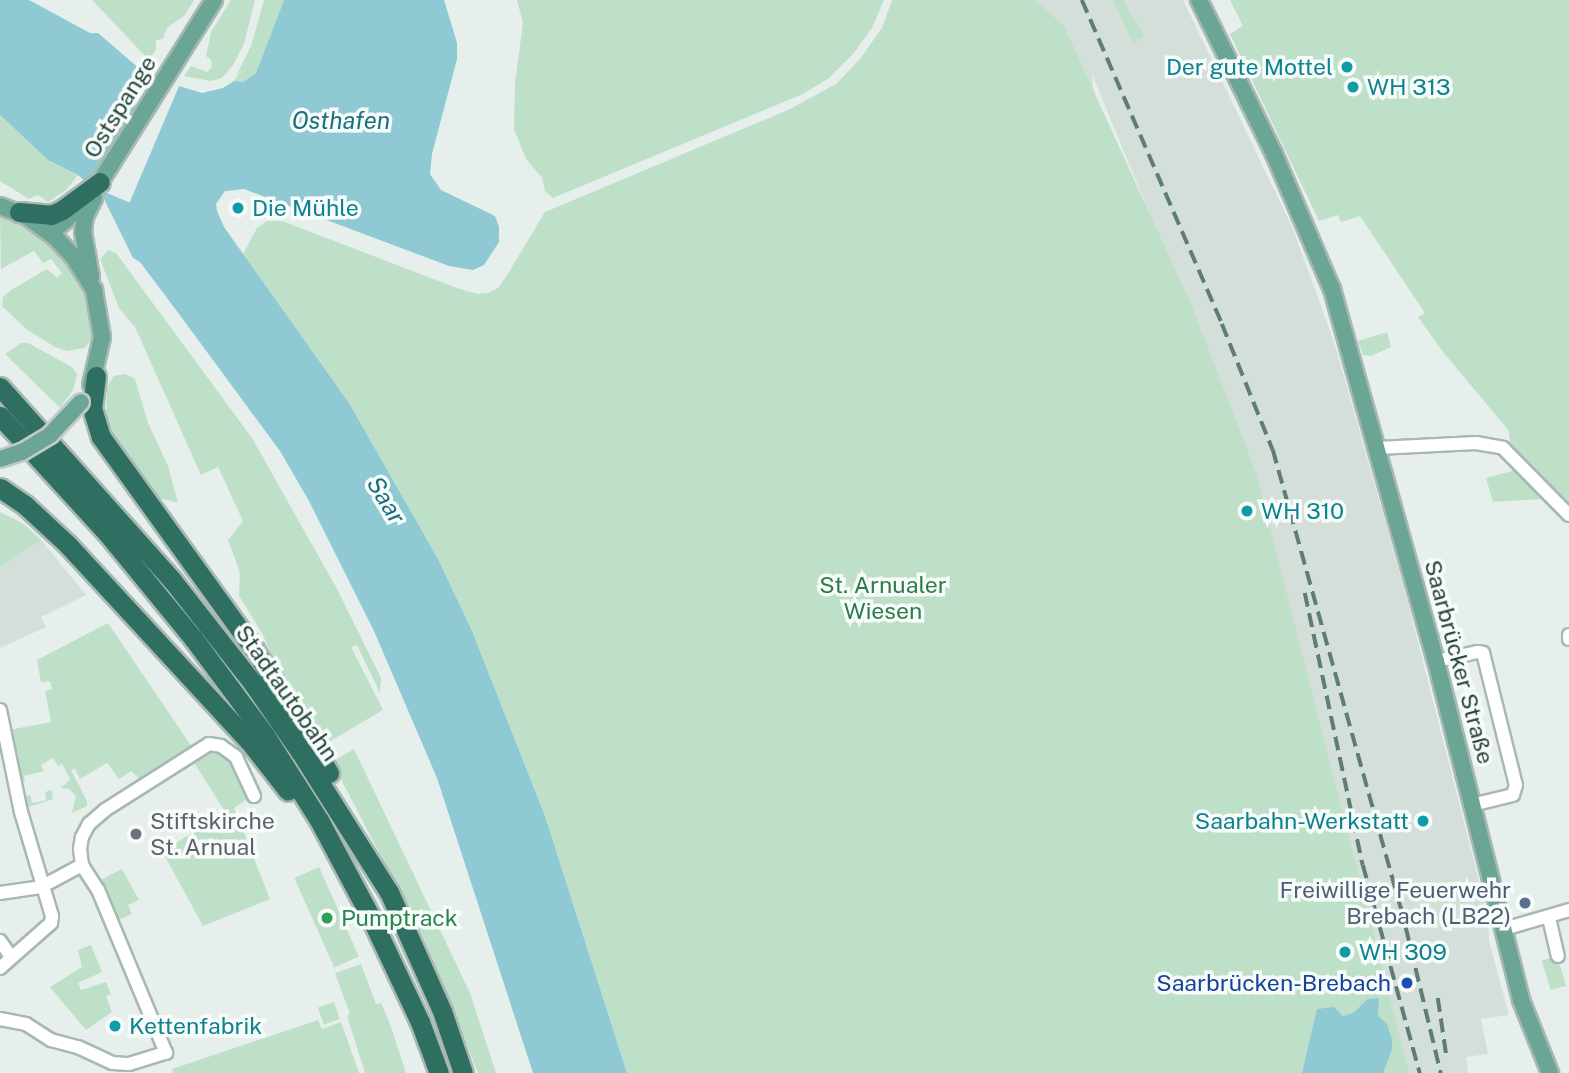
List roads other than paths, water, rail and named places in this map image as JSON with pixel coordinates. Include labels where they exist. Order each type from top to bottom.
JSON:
[{"type":"highway","points":[[9,209],[51,215],[77,211],[85,190],[100,182]]},
{"type":"highway","points":[[96,376],[92,408],[101,437],[254,649],[358,823],[372,862]]},
{"type":"highway","name":"Stadtautobahn","points":[[0,387],[197,611],[258,691],[372,862],[413,943],[463,1073]]},
{"type":"highway","name":"Stadtautobahn","points":[[0,416],[107,533],[193,638],[265,735],[319,820],[402,982],[439,1073]]},
{"type":"highway","points":[[0,488],[25,505],[68,545],[240,731],[340,862]]},
{"type":"main road","name":"Ostspange","points":[[100,182],[214,0]]},
{"type":"main road","name":"Saarbrücker Straße","points":[[1199,0],[1274,153],[1322,263],[1378,448],[1436,661],[1526,1017],[1550,1073]]},
{"type":"main road","points":[[9,209],[44,229],[73,256],[94,290]]},
{"type":"main road","points":[[0,459],[22,452],[50,435],[81,402],[96,376],[102,327],[77,211],[60,225],[44,229]]},
{"type":"street","points":[[1378,448],[1476,443],[1503,448],[1569,515]]},
{"type":"street","points":[[1436,661],[1483,653],[1516,785],[1513,795],[1472,806]]},
{"type":"street","points":[[0,710],[16,788],[41,887],[52,916],[51,923],[0,968]]},
{"type":"street","points":[[0,1019],[26,1024],[51,1040],[78,1047],[113,1063],[128,1064],[166,1053],[98,890],[82,865],[80,842],[94,819],[203,746],[221,746],[236,757],[254,796]]},
{"type":"street","points":[[0,893],[41,887],[82,865]]},
{"type":"street","points":[[1504,929],[1569,910]]},
{"type":"street","points":[[1549,918],[1558,956]]},
{"type":"street","points":[[0,940],[11,957]]},
{"type":"water","points":[[0,0],[29,0],[90,33],[98,33],[141,70],[163,81],[202,93],[223,88],[234,81],[243,82],[256,73],[284,0],[444,0],[457,43],[457,59],[432,154],[430,174],[441,190],[495,216],[499,227],[499,242],[484,265],[473,270],[449,266],[244,189],[225,191],[216,204],[217,211],[224,227],[349,403],[438,559],[472,631],[545,816],[627,1073],[533,1073],[437,778],[374,631],[309,501],[280,451],[140,262],[133,258],[103,197],[78,175],[48,160],[0,115]]},
{"type":"water","points":[[1379,998],[1378,1016],[1387,1024],[1392,1040],[1392,1049],[1383,1073],[1302,1073],[1317,1009],[1334,1007],[1343,1016],[1353,1013],[1368,999]]},
{"type":"railway","points":[[1082,0],[1222,324],[1273,450],[1401,907],[1441,1073]]},
{"type":"railway","points":[[1305,593],[1363,865],[1420,1073]]},
{"type":"railway","points":[[1438,998],[1447,1059]]},
{"type":"place","name":"Der gute Mottel","points":[[1347,67]]},
{"type":"place","name":"WH 313","points":[[1353,87]]},
{"type":"place","name":"Die Mühle","points":[[238,208]]},
{"type":"place","name":"WH 310","points":[[1247,511]]},
{"type":"place","name":"Saarbahn-Werkstatt","points":[[1423,821]]},
{"type":"place","name":"Stiftskirche St. Arnual","points":[[136,834]]},
{"type":"place","name":"Freiwillige Feuerwehr Brebach (LB22)","points":[[1525,903]]},
{"type":"place","name":"Pumptrack","points":[[327,918]]},
{"type":"place","name":"WH 309","points":[[1345,952]]},
{"type":"place","name":"Saarbrücken-Brebach","points":[[1407,983]]},
{"type":"place","name":"Kettenfabrik","points":[[115,1026]]},
{"type":"water label","name":"Osthafen","points":[[341,121]]},
{"type":"water label","name":"Saar","points":[[386,500]]},
{"type":"park label","name":"St. Arnualer Wiesen","points":[[883,598]]}]
